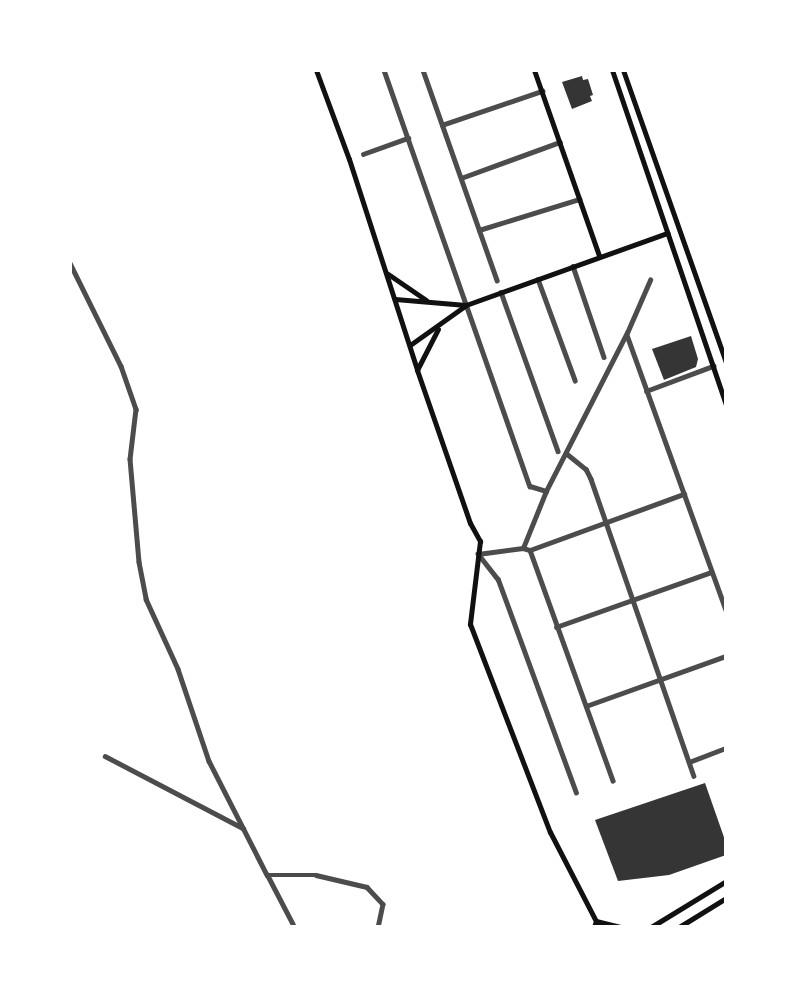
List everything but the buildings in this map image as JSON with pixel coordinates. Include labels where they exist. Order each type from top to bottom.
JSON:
[{"type":"main road","points":[[316,70],[349,159],[470,523],[480,541],[470,624],[550,832],[596,925],[620,927]]},
{"type":"main road","points":[[534,70],[599,256]]},
{"type":"main road","points":[[612,70],[726,404]]},
{"type":"main road","points":[[623,70],[726,362]]},
{"type":"main road","points":[[410,345],[438,328],[466,305],[667,233]]},
{"type":"main road","points":[[386,272],[411,292],[429,301]]},
{"type":"main road","points":[[395,299],[466,305]]},
{"type":"main road","points":[[417,370],[438,328]]},
{"type":"main road","points":[[651,927],[726,881]]},
{"type":"main road","points":[[679,927],[726,898]]},
{"type":"street","points":[[384,70],[530,486],[546,491]]},
{"type":"street","points":[[424,70],[497,280]]},
{"type":"street","points":[[442,125],[542,91]]},
{"type":"street","points":[[363,154],[408,138]]},
{"type":"street","points":[[461,178],[560,142]]},
{"type":"street","points":[[479,230],[579,198]]},
{"type":"street","points":[[70,263],[121,366],[136,409],[130,459],[139,562],[146,599],[178,669],[209,761],[293,925]]},
{"type":"street","points":[[573,266],[604,356]]},
{"type":"street","points":[[537,279],[575,380]]},
{"type":"street","points":[[523,548],[546,491],[627,334],[650,281]]},
{"type":"street","points":[[501,292],[558,451]]},
{"type":"street","points":[[627,334],[726,611]]},
{"type":"street","points":[[646,391],[713,366]]},
{"type":"street","points":[[566,453],[586,469],[591,479],[694,776]]},
{"type":"street","points":[[576,793],[498,580],[478,554],[523,548],[530,550],[684,494]]},
{"type":"street","points":[[530,550],[612,780]]},
{"type":"street","points":[[556,627],[633,602],[711,572]]},
{"type":"street","points":[[586,706],[726,656]]},
{"type":"street","points":[[689,762],[726,748]]},
{"type":"street","points":[[105,756],[243,828]]},
{"type":"street","points":[[267,875],[316,876],[367,887],[383,904],[378,927]]},
{"type":"street","points":[[693,918],[696,927]]}]
